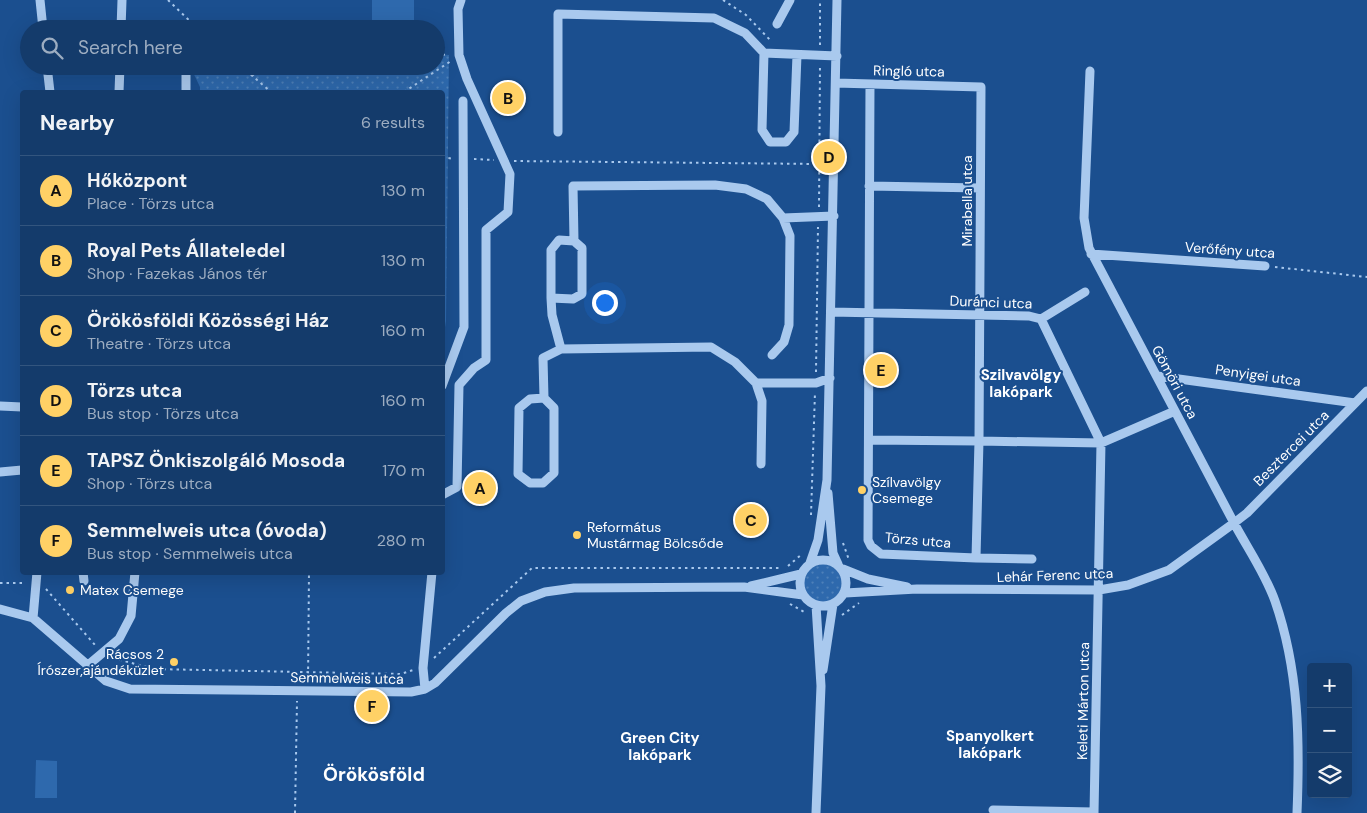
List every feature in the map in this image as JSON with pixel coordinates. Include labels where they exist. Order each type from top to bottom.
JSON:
[{"type":"street","points":[[40,0],[42,20]]},
{"type":"street","points":[[121,20],[122,0]]},
{"type":"street","points":[[445,493],[457,487],[459,385],[474,368],[486,360],[486,230],[508,212],[510,174],[467,79],[459,55],[458,9],[461,0]]},
{"type":"street","points":[[777,24],[790,0]]},
{"type":"street","points":[[827,480],[818,540],[810,564],[801,574],[800,585],[803,595],[816,605],[833,604],[845,593],[847,583],[833,553],[827,480],[837,0]]},
{"type":"street","points":[[558,132],[558,14],[714,18],[745,33],[764,52],[837,56]]},
{"type":"street","points":[[764,52],[762,130],[770,142],[786,142],[794,132],[797,55]]},
{"type":"street","name":"Gömöri utca","points":[[1090,71],[1084,218],[1086,234],[1092,254],[1234,523]]},
{"type":"street","points":[[48,75],[50,90]]},
{"type":"street","points":[[119,90],[120,75]]},
{"type":"street","points":[[186,75],[186,90]]},
{"type":"street","name":"Ringló utca","points":[[836,83],[981,86]]},
{"type":"street","name":"Törzs utca","points":[[870,84],[868,540],[871,546],[881,554],[976,558]]},
{"type":"street","name":"Mirabella utca","points":[[976,558],[979,441],[981,86]]},
{"type":"street","points":[[445,378],[464,327],[463,101]]},
{"type":"street","points":[[574,241],[573,186],[715,185],[746,189],[767,200],[784,218],[790,236],[790,325],[784,342],[772,355]]},
{"type":"street","points":[[870,186],[980,188]]},
{"type":"street","points":[[784,218],[834,216]]},
{"type":"street","points":[[551,298],[573,299],[582,294],[582,248],[574,241],[559,240],[551,250],[551,298],[552,315],[561,349]]},
{"type":"street","name":"Verőfény utca","points":[[1092,254],[1265,266]]},
{"type":"street","points":[[1041,319],[1085,292]]},
{"type":"street","name":"Duránci utca","points":[[831,312],[980,315],[1041,319],[1101,443]]},
{"type":"street","points":[[544,398],[530,398],[519,408],[518,474],[530,483],[543,483],[554,473],[554,408],[544,398],[543,358],[561,349],[711,347],[735,362],[756,383],[762,401],[761,464]]},
{"type":"street","name":"Penyigei utca","points":[[1157,376],[1355,403]]},
{"type":"street","points":[[756,383],[816,383],[830,378]]},
{"type":"street","name":"Besztercei utca","points":[[1234,523],[1247,513],[1367,391]]},
{"type":"street","points":[[0,406],[20,406]]},
{"type":"street","points":[[869,440],[1101,443],[1174,411]]},
{"type":"street","name":"Keleti Márton utca","points":[[993,810],[1094,813],[1101,443]]},
{"type":"street","points":[[0,472],[20,470]]},
{"type":"street","points":[[1234,523],[1262,572],[1274,600],[1289,651],[1300,742],[1297,813]]},
{"type":"street","name":"Lehár Ferenc utca","points":[[845,593],[917,589],[1098,590],[1128,585],[1169,570],[1234,523]]},
{"type":"street","points":[[976,558],[1032,559]]},
{"type":"street","points":[[810,564],[827,559],[840,566]]},
{"type":"street","name":"Lehár Ferenc utca","points":[[840,566],[868,579],[917,589]]},
{"type":"street","name":"Semmelweis utca","points":[[744,587],[801,574]]},
{"type":"street","points":[[34,618],[37,575]]},
{"type":"street","points":[[87,666],[119,639],[131,616],[135,575]]},
{"type":"street","points":[[425,689],[422,668],[432,575]]},
{"type":"street","name":"Semmelweis utca","points":[[0,608],[34,618],[106,681],[130,689],[411,692],[425,689],[445,675],[521,601],[545,592],[574,588],[744,587],[803,595]]},
{"type":"street","points":[[821,686],[833,604]]},
{"type":"street","points":[[816,605],[821,686],[816,813]]},
{"type":"path","points":[[168,0],[189,20]]},
{"type":"path","points":[[811,520],[819,216],[820,0]]},
{"type":"path","points":[[445,54],[459,55]]},
{"type":"path","points":[[445,64],[459,55]]},
{"type":"path","points":[[407,90],[429,75]]},
{"type":"path","points":[[252,76],[268,90]]},
{"type":"path","points":[[504,160],[819,164]]},
{"type":"path","name":"Verőfény utca","points":[[1265,266],[1367,277]]},
{"type":"path","points":[[0,583],[37,584],[51,592],[73,622],[101,653],[154,669],[401,674],[422,668],[532,568],[786,568],[803,552]]},
{"type":"path","points":[[295,813],[302,691],[309,672],[309,575]]},
{"type":"shaded area","points":[[372,0],[414,0],[414,20],[372,20]]},
{"type":"shaded area","points":[[445,55],[449,55],[445,327],[445,90],[200,90],[194,75],[445,75]]},
{"type":"shaded area","points":[[823,564],[836,570],[842,583],[836,596],[823,602],[810,596],[804,583],[810,570]]},
{"type":"shaded area","points":[[36,760],[57,761],[57,798],[35,798]]},
{"type":"place","name":"Royal Pets Állateledel","points":[[508,98]]},
{"type":"place","name":"Törzs utca","points":[[829,157]]},
{"type":"place","name":"TAPSZ Önkiszolgáló Mosoda","points":[[881,370]]},
{"type":"place","name":"Hőközpont","points":[[480,488]]},
{"type":"place","name":"Szílvavölgy Csemege","points":[[862,490]]},
{"type":"place","name":"Örökösföldi Közösségi Ház","points":[[751,520]]},
{"type":"place","name":"Református Mustármag Bölcsőde","points":[[577,535]]},
{"type":"place","name":"Matex Csemege","points":[[70,590]]},
{"type":"place","name":"Rácsos 2 Írószer,ajándéküzlet","points":[[174,662]]},
{"type":"place","name":"Semmelweis utca (óvoda)","points":[[372,706]]},
{"type":"district","name":"Szilvavölgy lakópark","points":[[1021,384]]},
{"type":"district","name":"Spanyolkert lakópark","points":[[990,744]]},
{"type":"district","name":"Green City lakópark","points":[[660,746]]},
{"type":"district","name":"Örökösföld","points":[[374,774]]}]
